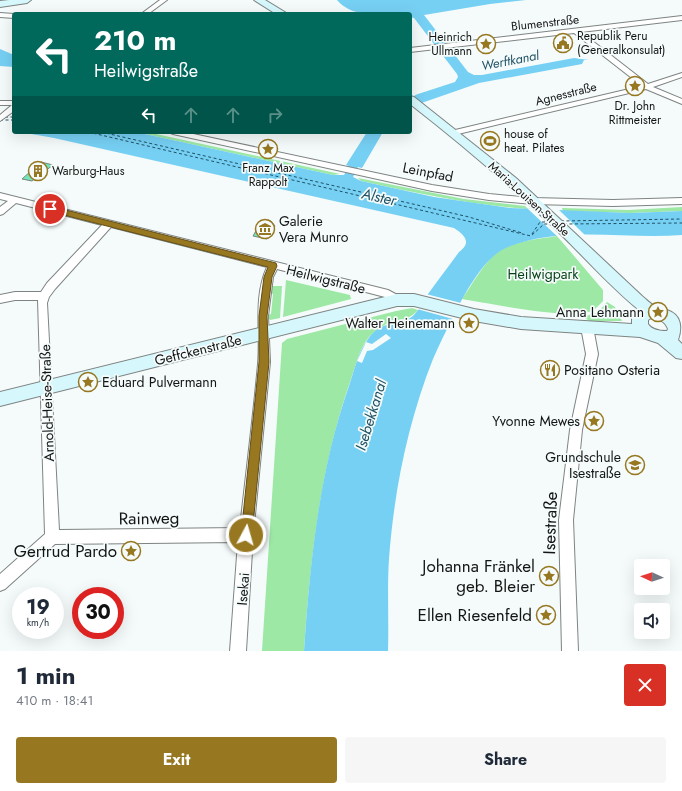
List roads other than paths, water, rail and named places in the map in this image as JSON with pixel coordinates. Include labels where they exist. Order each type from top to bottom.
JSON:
[{"type":"street","points":[[0,4],[26,0]]},
{"type":"street","points":[[147,12],[164,0]]},
{"type":"street","points":[[258,0],[279,12]]},
{"type":"street","points":[[0,15],[12,16]]},
{"type":"street","name":"Blumenstraße","points":[[412,50],[682,18]]},
{"type":"street","points":[[576,31],[648,87],[682,102]]},
{"type":"street","name":"Agnesstraße","points":[[454,133],[648,87],[682,75]]},
{"type":"street","name":"Maria-Louisen-Straße","points":[[414,102],[454,133],[574,238],[622,289],[629,301],[644,320]]},
{"type":"street","points":[[0,103],[12,107]]},
{"type":"street","points":[[0,119],[12,108]]},
{"type":"street","name":"Leinpfad","points":[[182,134],[351,171],[538,205],[682,201]]},
{"type":"street","name":"Heilwigstraße","points":[[0,196],[388,294],[397,300],[406,299],[457,311],[521,323],[622,330],[644,320]]},
{"type":"street","points":[[0,212],[14,200]]},
{"type":"street","points":[[0,299],[15,296],[44,296],[51,286],[108,224]]},
{"type":"street","name":"Isekai","points":[[238,651],[246,535],[264,362],[263,316],[268,277],[273,266]]},
{"type":"street","points":[[0,291],[15,296]]},
{"type":"street","name":"Arnold-Heise-Straße","points":[[44,296],[42,303],[52,537]]},
{"type":"street","name":"Geffckenstraße","points":[[0,399],[397,300]]},
{"type":"street","points":[[676,331],[653,336],[644,320],[662,314],[676,331],[682,353]]},
{"type":"street","name":"Isestraße","points":[[570,651],[566,569],[566,520],[576,430],[592,354],[587,327]]},
{"type":"street","name":"Rainweg","points":[[52,537],[246,535]]},
{"type":"street","points":[[0,584],[52,537]]},
{"type":"water","points":[[337,0],[526,0],[490,4],[424,15],[468,72],[474,75],[482,75],[574,58],[589,60],[584,60],[582,64],[479,83],[412,106],[415,95],[455,82],[458,77],[457,74],[414,18],[412,18],[412,12],[356,12],[344,6]]},
{"type":"water","points":[[0,49],[12,54],[12,67],[0,66]]},
{"type":"water","points":[[31,134],[145,134],[333,175],[344,175],[349,166],[346,165],[366,134],[382,134],[362,168],[358,167],[353,177],[361,181],[434,197],[510,208],[630,213],[682,211],[682,235],[573,235],[529,240],[508,247],[499,252],[483,267],[463,298],[435,354],[416,407],[409,432],[394,508],[391,533],[388,570],[388,651],[304,651],[309,584],[323,484],[339,418],[359,356],[368,339],[379,328],[408,319],[415,314],[459,252],[463,249],[466,239],[454,228]]},
{"type":"place","name":"Republik Peru (Generalkonsulat)","points":[[563,43]]},
{"type":"place","name":"Heinrich Ullmann","points":[[486,44]]},
{"type":"place","name":"Dr. John Rittmeister","points":[[635,86]]},
{"type":"place","name":"house of heat. Pilates","points":[[490,141]]},
{"type":"place","name":"Franz Max Rappolt","points":[[268,149]]},
{"type":"place","name":"Warburg-Haus","points":[[38,171]]},
{"type":"place","name":"Galerie Vera Munro","points":[[265,229]]},
{"type":"place","name":"Anna Lehmann","points":[[658,312]]},
{"type":"place","name":"Walter Heinemann","points":[[469,323]]},
{"type":"place","name":"Positano Osteria","points":[[550,370]]},
{"type":"place","name":"Eduard Pulvermann","points":[[88,382]]},
{"type":"place","name":"Yvonne Mewes","points":[[594,421]]},
{"type":"place","name":"Grundschule Isestraße","points":[[635,465]]},
{"type":"place","name":"Gertrud Pardo","points":[[131,551]]},
{"type":"place","name":"Johanna Fränkel geb. Bleier","points":[[549,576]]},
{"type":"place","name":"Ellen Riesenfeld","points":[[546,615]]},
{"type":"water label","name":"Werftkanal","points":[[510,60]]},
{"type":"water label","name":"Alster","points":[[379,197]]},
{"type":"water label","name":"Isebekkanal","points":[[371,415]]},
{"type":"park label","name":"Heilwigpark","points":[[543,274]]}]
